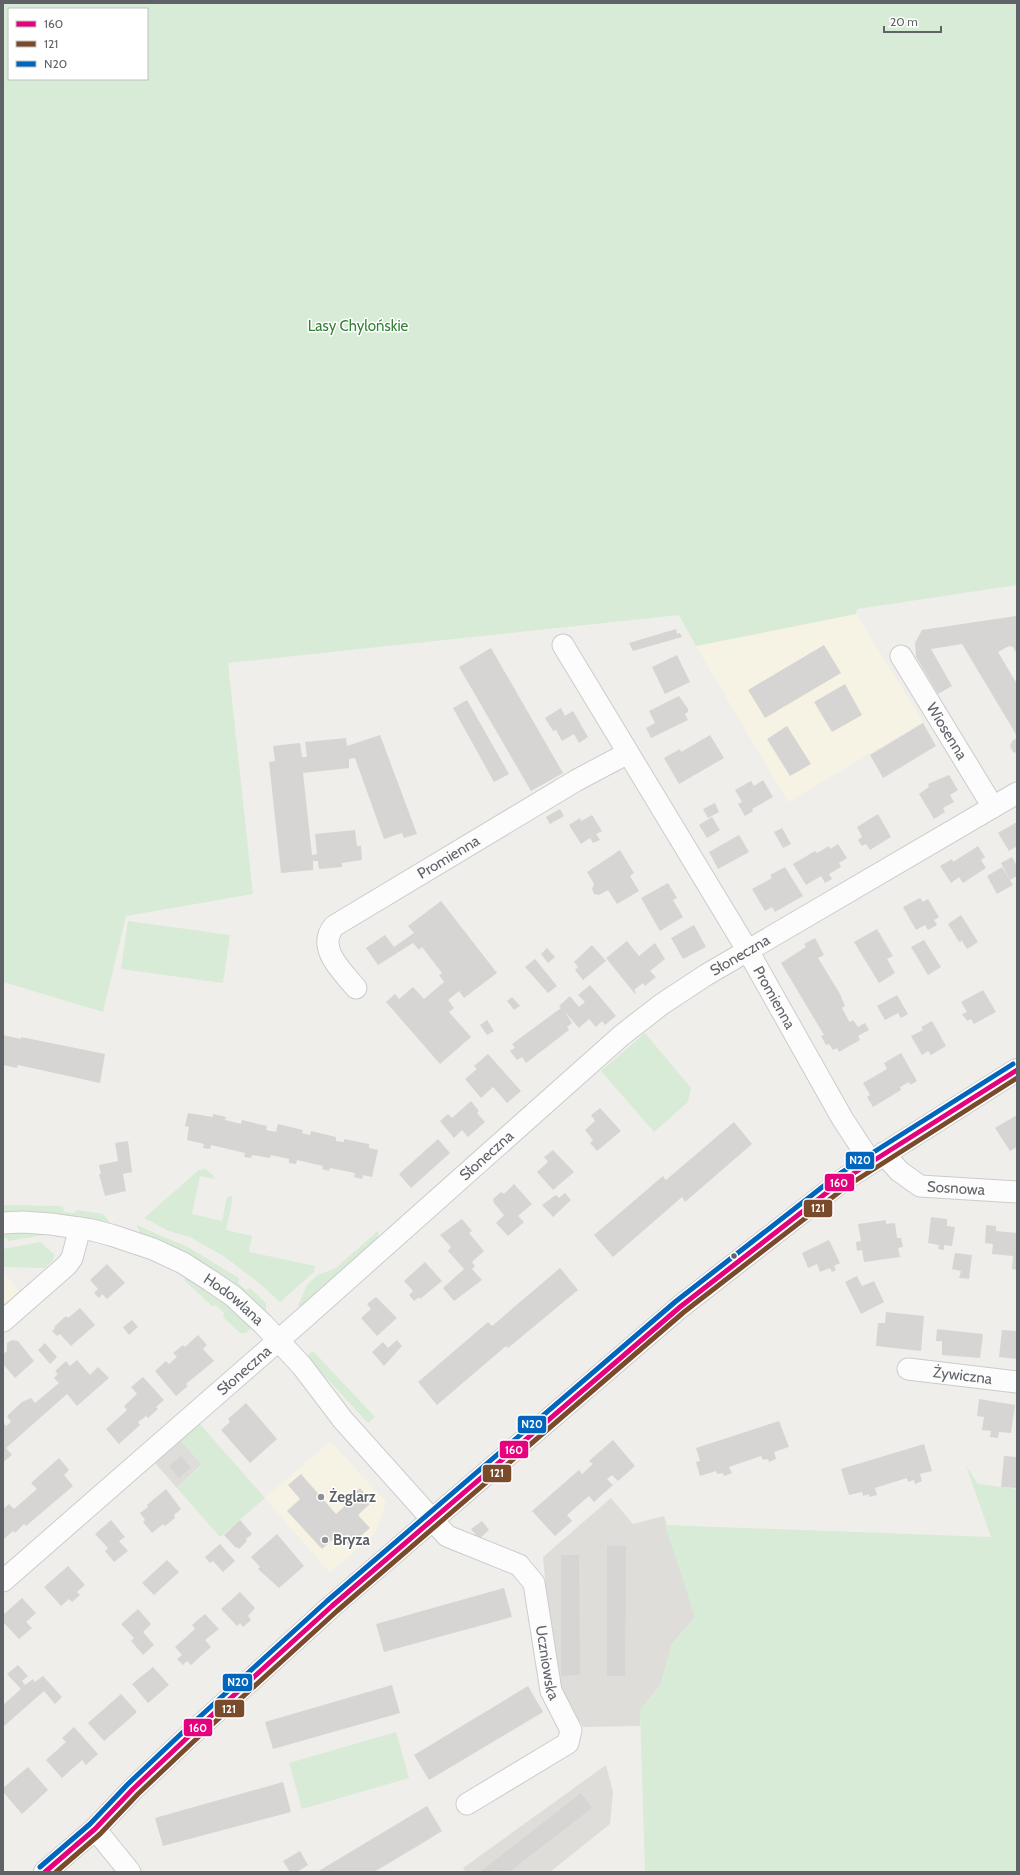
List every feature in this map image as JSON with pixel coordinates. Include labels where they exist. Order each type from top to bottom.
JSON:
[{"type":"main road","points":[[45,1872],[95,1829],[133,1789],[188,1737],[332,1606],[680,1307],[819,1198],[876,1157],[1017,1070]]},
{"type":"street","name":"Promienna","points":[[563,645],[748,951],[842,1118],[876,1157]]},
{"type":"street","name":"Wiosenna","points":[[901,656],[993,807]]},
{"type":"street","name":"Promienna","points":[[356,988],[333,960],[328,949],[327,942],[329,932],[334,926],[577,780],[628,753]]},
{"type":"street","name":"Słoneczna","points":[[3,1581],[622,1035],[662,1004],[748,951],[1017,793]]},
{"type":"street","name":"Sosnowa","points":[[876,1157],[920,1186],[1017,1192]]},
{"type":"street","name":"Hodowlana","points":[[3,1223],[23,1222],[80,1228],[126,1240],[153,1249],[183,1263],[233,1296],[263,1324],[302,1366],[343,1420],[433,1519]]},
{"type":"street","points":[[3,1321],[67,1265],[72,1258],[80,1228]]},
{"type":"street","name":"Żywiczna","points":[[908,1369],[1017,1382]]},
{"type":"street","name":"Uczniowska","points":[[433,1519],[447,1536],[519,1565],[534,1583],[551,1690],[571,1730],[568,1743],[467,1804]]},
{"type":"street","points":[[95,1829],[130,1872]]},
{"type":"shaded area","points":[[856,614],[923,722],[788,802],[696,646]]},
{"type":"shaded area","points":[[3,1272],[20,1292],[3,1306]]},
{"type":"shaded area","points":[[180,1440],[202,1464],[177,1488],[154,1462]]},
{"type":"shaded area","points":[[330,1441],[386,1502],[375,1533],[330,1573],[265,1498]]},
{"type":"shaded area","points":[[611,1498],[633,1524],[664,1516],[695,1617],[672,1644],[661,1684],[640,1710],[640,1726],[583,1727],[554,1677],[543,1557]]},
{"type":"shaded area","points":[[606,1765],[613,1792],[610,1824],[550,1872],[466,1872],[463,1868]]},
{"type":"green space","name":"Lasy Chylońskie","points":[[3,3],[1017,3],[1017,585],[857,609],[856,614],[696,646],[679,615],[228,663],[253,894],[126,916],[103,1012],[3,982]]},
{"type":"green space","points":[[128,921],[230,935],[223,983],[121,969]]},
{"type":"green space","points":[[645,1033],[691,1088],[688,1102],[654,1132],[601,1071]]},
{"type":"green space","points":[[205,1169],[213,1175],[215,1179],[200,1176],[192,1214],[222,1221],[227,1197],[232,1196],[226,1230],[252,1236],[249,1252],[315,1266],[314,1272],[280,1302],[259,1283],[225,1257],[190,1237],[169,1231],[144,1218],[199,1170]]},
{"type":"green space","points":[[3,1205],[58,1206],[63,1207],[64,1212],[74,1213],[77,1210],[103,1214],[109,1221],[108,1224],[3,1214]]},
{"type":"green space","points":[[137,1225],[186,1246],[239,1278],[238,1283],[246,1290],[250,1288],[266,1303],[266,1313],[140,1234]]},
{"type":"green space","points":[[379,1230],[377,1240],[302,1310],[298,1306],[307,1285],[318,1275],[336,1268]]},
{"type":"green space","points":[[3,1232],[42,1233],[44,1235],[9,1241],[6,1238],[3,1238]]},
{"type":"green space","points":[[40,1242],[54,1254],[53,1260],[45,1268],[3,1267],[3,1249]]},
{"type":"green space","points":[[186,1277],[228,1306],[252,1327],[246,1333],[240,1333],[223,1317],[224,1313],[216,1305],[212,1306],[184,1280]]},
{"type":"green space","points":[[313,1351],[375,1417],[368,1423],[305,1357]]},
{"type":"green space","points":[[199,1423],[265,1498],[220,1537],[177,1488],[202,1465],[180,1440]]},
{"type":"green space","points":[[966,1466],[978,1484],[1017,1489],[1017,1872],[645,1872],[640,1710],[661,1684],[672,1644],[695,1617],[665,1525],[991,1537]]},
{"type":"green space","points":[[396,1732],[409,1778],[302,1809],[289,1763]]},
{"type":"building","points":[[1016,616],[1017,654],[1013,647],[1009,646],[998,652],[1017,684],[1017,736],[962,644],[931,649],[952,686],[938,694],[916,657],[915,643],[922,630]]},
{"type":"building","points":[[676,629],[677,634],[680,633],[682,637],[633,651],[629,643]]},
{"type":"building","points":[[824,645],[841,673],[765,718],[748,690]]},
{"type":"building","points":[[491,648],[563,773],[531,791],[459,667]]},
{"type":"building","points":[[677,655],[690,682],[665,694],[652,667]]},
{"type":"building","points":[[845,684],[862,715],[832,732],[814,702]]},
{"type":"building","points":[[679,696],[688,709],[688,712],[685,714],[688,720],[651,738],[646,728],[655,723],[649,711]]},
{"type":"building","points":[[467,700],[509,774],[494,782],[453,708]]},
{"type":"building","points":[[561,708],[565,716],[573,711],[588,737],[579,743],[574,734],[562,741],[556,730],[553,731],[545,718]]},
{"type":"building","points":[[923,723],[936,746],[883,778],[870,755]]},
{"type":"building","points":[[787,726],[811,764],[790,776],[767,739]]},
{"type":"building","points":[[380,735],[417,834],[404,838],[402,833],[384,839],[355,758],[349,759],[349,768],[303,773],[312,855],[317,854],[315,834],[355,830],[357,846],[361,846],[362,860],[342,863],[342,867],[319,869],[318,861],[313,861],[313,870],[281,873],[269,762],[275,761],[273,746],[300,743],[302,757],[307,757],[305,742],[346,738],[347,746]]},
{"type":"building","points":[[710,735],[724,758],[679,784],[664,758],[680,749],[681,752]]},
{"type":"building","points":[[1017,738],[1017,753],[1013,752],[1010,746],[1012,741]]},
{"type":"building","points":[[949,775],[958,790],[950,795],[954,802],[943,808],[945,812],[934,819],[919,794],[929,787],[928,784]]},
{"type":"building","points":[[763,780],[773,797],[752,809],[753,811],[745,816],[738,804],[742,802],[735,790],[751,781],[754,786]]},
{"type":"building","points":[[715,803],[719,812],[708,818],[703,809]]},
{"type":"building","points":[[560,809],[564,816],[550,824],[546,817]]},
{"type":"building","points":[[878,814],[891,837],[870,850],[866,844],[862,846],[858,840],[862,837],[857,827]]},
{"type":"building","points":[[592,815],[602,831],[596,834],[600,840],[593,843],[590,838],[581,844],[569,825],[580,818],[581,821]]},
{"type":"building","points":[[712,817],[720,830],[707,838],[699,825]]},
{"type":"building","points":[[1017,822],[1017,846],[1009,851],[998,833]]},
{"type":"building","points":[[782,828],[791,844],[783,848],[774,832]]},
{"type":"building","points":[[739,835],[749,852],[718,869],[709,852]]},
{"type":"building","points":[[838,844],[847,858],[839,863],[841,867],[829,874],[832,879],[825,883],[821,876],[806,885],[793,864],[815,851],[817,853],[829,846],[830,849]]},
{"type":"building","points":[[978,846],[985,857],[981,860],[986,868],[963,883],[959,877],[951,883],[940,866],[952,859],[953,862]]},
{"type":"building","points":[[620,850],[634,873],[630,876],[639,891],[617,904],[608,890],[599,895],[594,894],[592,889],[594,884],[587,872]]},
{"type":"building","points":[[1012,857],[1017,866],[1017,876],[1010,880],[1001,863]]},
{"type":"building","points":[[785,867],[803,896],[775,912],[772,907],[765,911],[752,889],[772,878],[770,875]]},
{"type":"building","points":[[1002,867],[1013,885],[997,894],[987,876]]},
{"type":"building","points":[[668,883],[677,898],[673,900],[683,917],[660,931],[641,898]]},
{"type":"building","points":[[920,898],[923,902],[928,899],[939,917],[934,920],[937,925],[928,930],[925,925],[916,930],[903,907]]},
{"type":"building","points":[[441,901],[497,973],[464,998],[459,991],[448,1000],[454,1008],[449,1012],[471,1037],[440,1064],[386,1002],[395,994],[399,999],[413,987],[424,999],[444,982],[439,975],[442,973],[422,947],[419,950],[413,943],[378,965],[366,948],[385,935],[394,947],[414,933],[408,926]]},
{"type":"building","points":[[961,915],[978,942],[967,949],[962,941],[959,942],[948,924]]},
{"type":"building","points":[[694,925],[706,947],[683,959],[671,938]]},
{"type":"building","points":[[877,929],[893,956],[887,959],[895,973],[879,983],[854,942]]},
{"type":"building","points":[[815,938],[824,955],[818,958],[840,994],[845,1006],[842,1008],[849,1021],[850,1022],[853,1020],[858,1027],[865,1023],[869,1030],[858,1036],[860,1040],[839,1052],[837,1048],[833,1050],[829,1044],[826,1045],[821,1036],[824,1035],[781,963],[806,947],[804,944]]},
{"type":"building","points":[[924,940],[941,967],[928,975],[911,947]]},
{"type":"building","points":[[627,941],[639,956],[655,943],[665,959],[650,971],[656,977],[645,986],[643,983],[634,990],[636,992],[635,994],[606,958]]},
{"type":"building","points":[[592,945],[606,961],[583,980],[575,970],[578,967],[574,962]]},
{"type":"building","points":[[547,948],[555,957],[548,963],[541,954]]},
{"type":"building","points":[[535,959],[557,986],[548,993],[525,967]]},
{"type":"building","points":[[590,985],[616,1016],[605,1025],[602,1021],[596,1027],[589,1019],[579,1028],[565,1012],[572,1023],[567,1027],[569,1030],[526,1063],[522,1057],[517,1060],[510,1051],[515,1048],[512,1044],[561,1008],[559,1006],[570,996],[579,1007],[585,1002],[578,995]]},
{"type":"building","points":[[983,990],[996,1012],[974,1024],[971,1019],[967,1021],[962,1014],[967,1012],[961,1002]]},
{"type":"building","points":[[897,995],[908,1014],[901,1018],[898,1013],[885,1020],[877,1006]]},
{"type":"building","points":[[512,997],[520,1006],[514,1010],[507,1001]]},
{"type":"building","points":[[487,1020],[494,1031],[487,1035],[480,1025]]},
{"type":"building","points":[[932,1021],[946,1046],[931,1055],[928,1051],[922,1055],[911,1036],[923,1030],[921,1027]]},
{"type":"building","points":[[3,1035],[21,1039],[21,1037],[105,1054],[100,1083],[18,1065],[17,1068],[3,1065]]},
{"type":"building","points":[[901,1053],[917,1081],[910,1085],[909,1082],[900,1087],[901,1090],[873,1107],[867,1097],[870,1095],[863,1083],[887,1069],[884,1063]]},
{"type":"building","points":[[488,1054],[521,1091],[507,1103],[493,1087],[481,1098],[465,1079],[477,1069],[474,1066]]},
{"type":"building","points":[[471,1101],[479,1111],[477,1113],[485,1122],[468,1137],[462,1130],[454,1138],[440,1121],[448,1114],[452,1118]]},
{"type":"building","points":[[600,1108],[621,1131],[597,1151],[590,1143],[593,1140],[585,1130],[595,1121],[591,1115]]},
{"type":"building","points":[[188,1113],[213,1117],[213,1114],[226,1117],[225,1120],[241,1124],[242,1120],[267,1126],[266,1130],[276,1132],[278,1124],[303,1130],[302,1133],[310,1135],[311,1131],[336,1137],[336,1141],[344,1142],[344,1139],[369,1144],[369,1148],[378,1150],[372,1177],[363,1175],[362,1179],[354,1177],[355,1173],[330,1168],[329,1171],[322,1169],[323,1166],[297,1160],[296,1164],[289,1163],[289,1159],[271,1155],[270,1158],[252,1155],[251,1158],[244,1157],[245,1153],[211,1145],[210,1149],[203,1148],[204,1144],[187,1140],[189,1127],[185,1126]]},
{"type":"building","points":[[1017,1115],[1017,1147],[1010,1151],[995,1128]]},
{"type":"building","points":[[734,1122],[752,1144],[685,1202],[682,1197],[613,1257],[594,1235],[663,1176],[666,1180]]},
{"type":"building","points":[[438,1139],[450,1153],[411,1188],[399,1174]]},
{"type":"building","points":[[128,1141],[132,1172],[123,1174],[126,1191],[105,1196],[99,1174],[101,1174],[99,1165],[118,1161],[115,1143]]},
{"type":"building","points":[[553,1150],[574,1172],[553,1190],[537,1172],[548,1162],[544,1157]]},
{"type":"building","points":[[514,1184],[532,1204],[518,1216],[524,1222],[508,1236],[496,1223],[504,1215],[494,1203],[493,1199],[501,1192],[504,1194]]},
{"type":"building","points":[[565,1193],[571,1200],[553,1217],[542,1205],[556,1195],[559,1198]]},
{"type":"building","points":[[931,1217],[947,1219],[947,1226],[955,1227],[952,1246],[944,1245],[944,1250],[938,1249],[939,1245],[928,1243]]},
{"type":"building","points":[[462,1219],[472,1231],[469,1233],[484,1251],[472,1262],[475,1266],[472,1269],[482,1280],[454,1301],[443,1288],[464,1269],[448,1251],[451,1247],[440,1235]]},
{"type":"building","points":[[886,1220],[886,1224],[895,1223],[897,1238],[901,1238],[903,1247],[898,1248],[900,1257],[864,1262],[862,1250],[857,1251],[856,1242],[861,1241],[858,1224]]},
{"type":"building","points":[[986,1225],[996,1226],[996,1231],[1017,1233],[1017,1270],[1012,1269],[1013,1256],[992,1254],[993,1244],[985,1243]]},
{"type":"building","points":[[829,1240],[840,1263],[834,1266],[836,1270],[832,1272],[830,1268],[820,1272],[817,1264],[808,1268],[802,1253]]},
{"type":"building","points":[[955,1253],[972,1255],[969,1279],[959,1278],[961,1271],[952,1269]]},
{"type":"building","points":[[425,1262],[442,1281],[420,1299],[419,1297],[414,1301],[409,1295],[413,1291],[404,1281]]},
{"type":"building","points":[[107,1264],[125,1283],[107,1299],[102,1294],[99,1298],[94,1293],[98,1289],[90,1280]]},
{"type":"building","points":[[560,1268],[578,1290],[508,1348],[506,1346],[437,1405],[418,1382],[488,1322],[492,1326]]},
{"type":"building","points":[[857,1276],[862,1286],[874,1281],[884,1302],[861,1314],[845,1282]]},
{"type":"building","points":[[376,1297],[397,1318],[377,1336],[361,1318],[371,1309],[367,1304]]},
{"type":"building","points":[[80,1308],[95,1325],[71,1346],[60,1334],[57,1336],[52,1331],[55,1328],[54,1327],[66,1316],[68,1318]]},
{"type":"building","points":[[886,1312],[924,1316],[921,1351],[876,1346],[878,1323],[885,1323]]},
{"type":"building","points":[[132,1320],[138,1327],[129,1335],[123,1327]]},
{"type":"building","points":[[937,1329],[983,1334],[980,1358],[942,1355],[942,1341],[936,1341]]},
{"type":"building","points":[[1002,1330],[1017,1331],[1017,1359],[999,1357]]},
{"type":"building","points":[[198,1335],[207,1345],[203,1349],[214,1361],[186,1384],[188,1386],[176,1396],[155,1371],[166,1361],[169,1364],[177,1357],[173,1353],[183,1345],[185,1347]]},
{"type":"building","points":[[12,1340],[18,1341],[34,1361],[15,1378],[3,1364],[3,1354],[7,1351],[7,1343]]},
{"type":"building","points":[[397,1340],[402,1346],[384,1366],[372,1352],[383,1342],[388,1348]]},
{"type":"building","points":[[45,1343],[57,1357],[50,1364],[38,1350]]},
{"type":"building","points":[[77,1360],[90,1375],[98,1367],[109,1378],[77,1406],[67,1394],[6,1448],[12,1455],[3,1462],[3,1422],[6,1426],[11,1422],[7,1416],[22,1402],[31,1398],[35,1403],[59,1383],[54,1378],[58,1374],[55,1371],[66,1361],[70,1366]]},
{"type":"building","points":[[143,1377],[164,1400],[156,1407],[158,1409],[148,1418],[146,1416],[138,1422],[140,1425],[119,1444],[106,1429],[127,1410],[124,1406],[137,1394],[131,1387]]},
{"type":"building","points":[[979,1399],[1015,1405],[1011,1433],[999,1432],[998,1438],[990,1437],[991,1431],[982,1430],[984,1417],[977,1416]]},
{"type":"building","points":[[246,1403],[277,1439],[250,1463],[221,1430],[230,1422],[228,1419]]},
{"type":"building","points":[[779,1421],[789,1447],[774,1452],[776,1459],[769,1462],[768,1459],[763,1460],[761,1456],[729,1467],[732,1473],[724,1476],[723,1473],[717,1474],[716,1471],[700,1476],[696,1462],[700,1461],[696,1448]]},
{"type":"building","points":[[613,1440],[635,1466],[618,1481],[612,1475],[607,1479],[613,1485],[594,1502],[589,1496],[567,1515],[572,1521],[555,1536],[532,1511],[579,1470],[582,1474],[593,1464],[589,1461]]},
{"type":"building","points":[[924,1444],[932,1471],[920,1474],[922,1481],[915,1484],[914,1480],[908,1482],[907,1478],[875,1488],[877,1495],[869,1497],[869,1494],[863,1496],[862,1492],[849,1495],[841,1469]]},
{"type":"building","points":[[181,1456],[191,1468],[179,1478],[169,1466]]},
{"type":"building","points":[[1004,1456],[1017,1457],[1017,1488],[1001,1487]]},
{"type":"building","points":[[59,1458],[69,1470],[64,1475],[73,1486],[26,1526],[24,1524],[15,1533],[13,1531],[3,1540],[3,1509],[9,1504],[14,1509],[37,1489],[31,1483]]},
{"type":"building","points":[[301,1474],[336,1514],[348,1503],[346,1501],[360,1488],[372,1502],[358,1515],[370,1528],[349,1546],[339,1534],[322,1549],[287,1511],[300,1499],[288,1485]]},
{"type":"building","points":[[166,1489],[181,1509],[174,1515],[175,1518],[165,1526],[163,1524],[152,1533],[143,1522],[145,1520],[140,1513]]},
{"type":"building","points":[[111,1520],[125,1537],[119,1541],[128,1551],[114,1562],[105,1551],[108,1548],[95,1534]]},
{"type":"building","points":[[240,1520],[252,1534],[246,1539],[247,1541],[239,1549],[237,1547],[236,1548],[224,1535]]},
{"type":"building","points":[[482,1521],[489,1530],[479,1539],[471,1529]]},
{"type":"building","points":[[277,1534],[304,1566],[279,1588],[258,1569],[260,1567],[251,1557]]},
{"type":"building","points":[[220,1544],[235,1561],[223,1572],[213,1561],[210,1563],[205,1557]]},
{"type":"building","points":[[607,1546],[626,1546],[625,1676],[607,1676]]},
{"type":"building","points":[[561,1555],[579,1555],[580,1675],[561,1676]]},
{"type":"building","points":[[167,1560],[179,1572],[154,1595],[142,1583]]},
{"type":"building","points":[[68,1566],[85,1585],[77,1592],[80,1595],[72,1602],[69,1599],[61,1606],[44,1587]]},
{"type":"building","points":[[504,1588],[512,1617],[384,1652],[376,1624]]},
{"type":"building","points":[[240,1592],[255,1608],[248,1616],[251,1620],[243,1627],[240,1623],[237,1626],[221,1609]]},
{"type":"building","points":[[22,1598],[36,1613],[26,1622],[32,1628],[19,1639],[3,1622],[3,1615]]},
{"type":"building","points":[[138,1609],[151,1624],[143,1632],[154,1645],[143,1655],[131,1641],[134,1638],[121,1624]]},
{"type":"building","points":[[205,1614],[219,1629],[205,1640],[211,1647],[191,1665],[187,1661],[183,1665],[177,1659],[182,1655],[175,1647],[195,1629],[192,1625]]},
{"type":"building","points":[[18,1665],[28,1676],[22,1681],[25,1685],[33,1679],[35,1682],[43,1676],[62,1697],[55,1704],[44,1691],[3,1727],[3,1705],[21,1689],[7,1674]]},
{"type":"building","points":[[153,1667],[169,1685],[148,1703],[132,1684]]},
{"type":"building","points":[[392,1685],[400,1713],[273,1749],[265,1722]]},
{"type":"building","points":[[528,1686],[543,1712],[429,1780],[414,1755]]},
{"type":"building","points":[[121,1694],[137,1712],[104,1741],[88,1723]]},
{"type":"building","points":[[74,1727],[98,1754],[86,1765],[82,1760],[62,1778],[46,1760],[66,1742],[62,1738]]},
{"type":"building","points":[[28,1767],[48,1790],[22,1814],[3,1792],[3,1788]]},
{"type":"building","points":[[283,1782],[291,1812],[163,1846],[155,1818]]},
{"type":"building","points":[[581,1793],[592,1808],[509,1872],[480,1872]]},
{"type":"building","points":[[427,1806],[442,1831],[421,1844],[374,1872],[317,1872]]},
{"type":"building","points":[[300,1851],[308,1865],[297,1872],[290,1872],[283,1861]]},
{"type":"transit line","name":"N20","points":[[40,1867],[90,1824],[128,1784],[183,1732],[327,1601],[675,1302],[839,1174],[1013,1064]]},
{"type":"transit line","name":"160","points":[[45,1872],[95,1829],[133,1789],[188,1737],[332,1606],[680,1307],[843,1180],[1017,1070]]},
{"type":"transit line","name":"121","points":[[56,1872],[100,1834],[138,1794],[193,1742],[337,1611],[684,1312],[847,1186],[1017,1078]]},
{"type":"place","name":"Żeglarz","points":[[321,1497]]},
{"type":"place","name":"Bryza","points":[[325,1540]]}]
